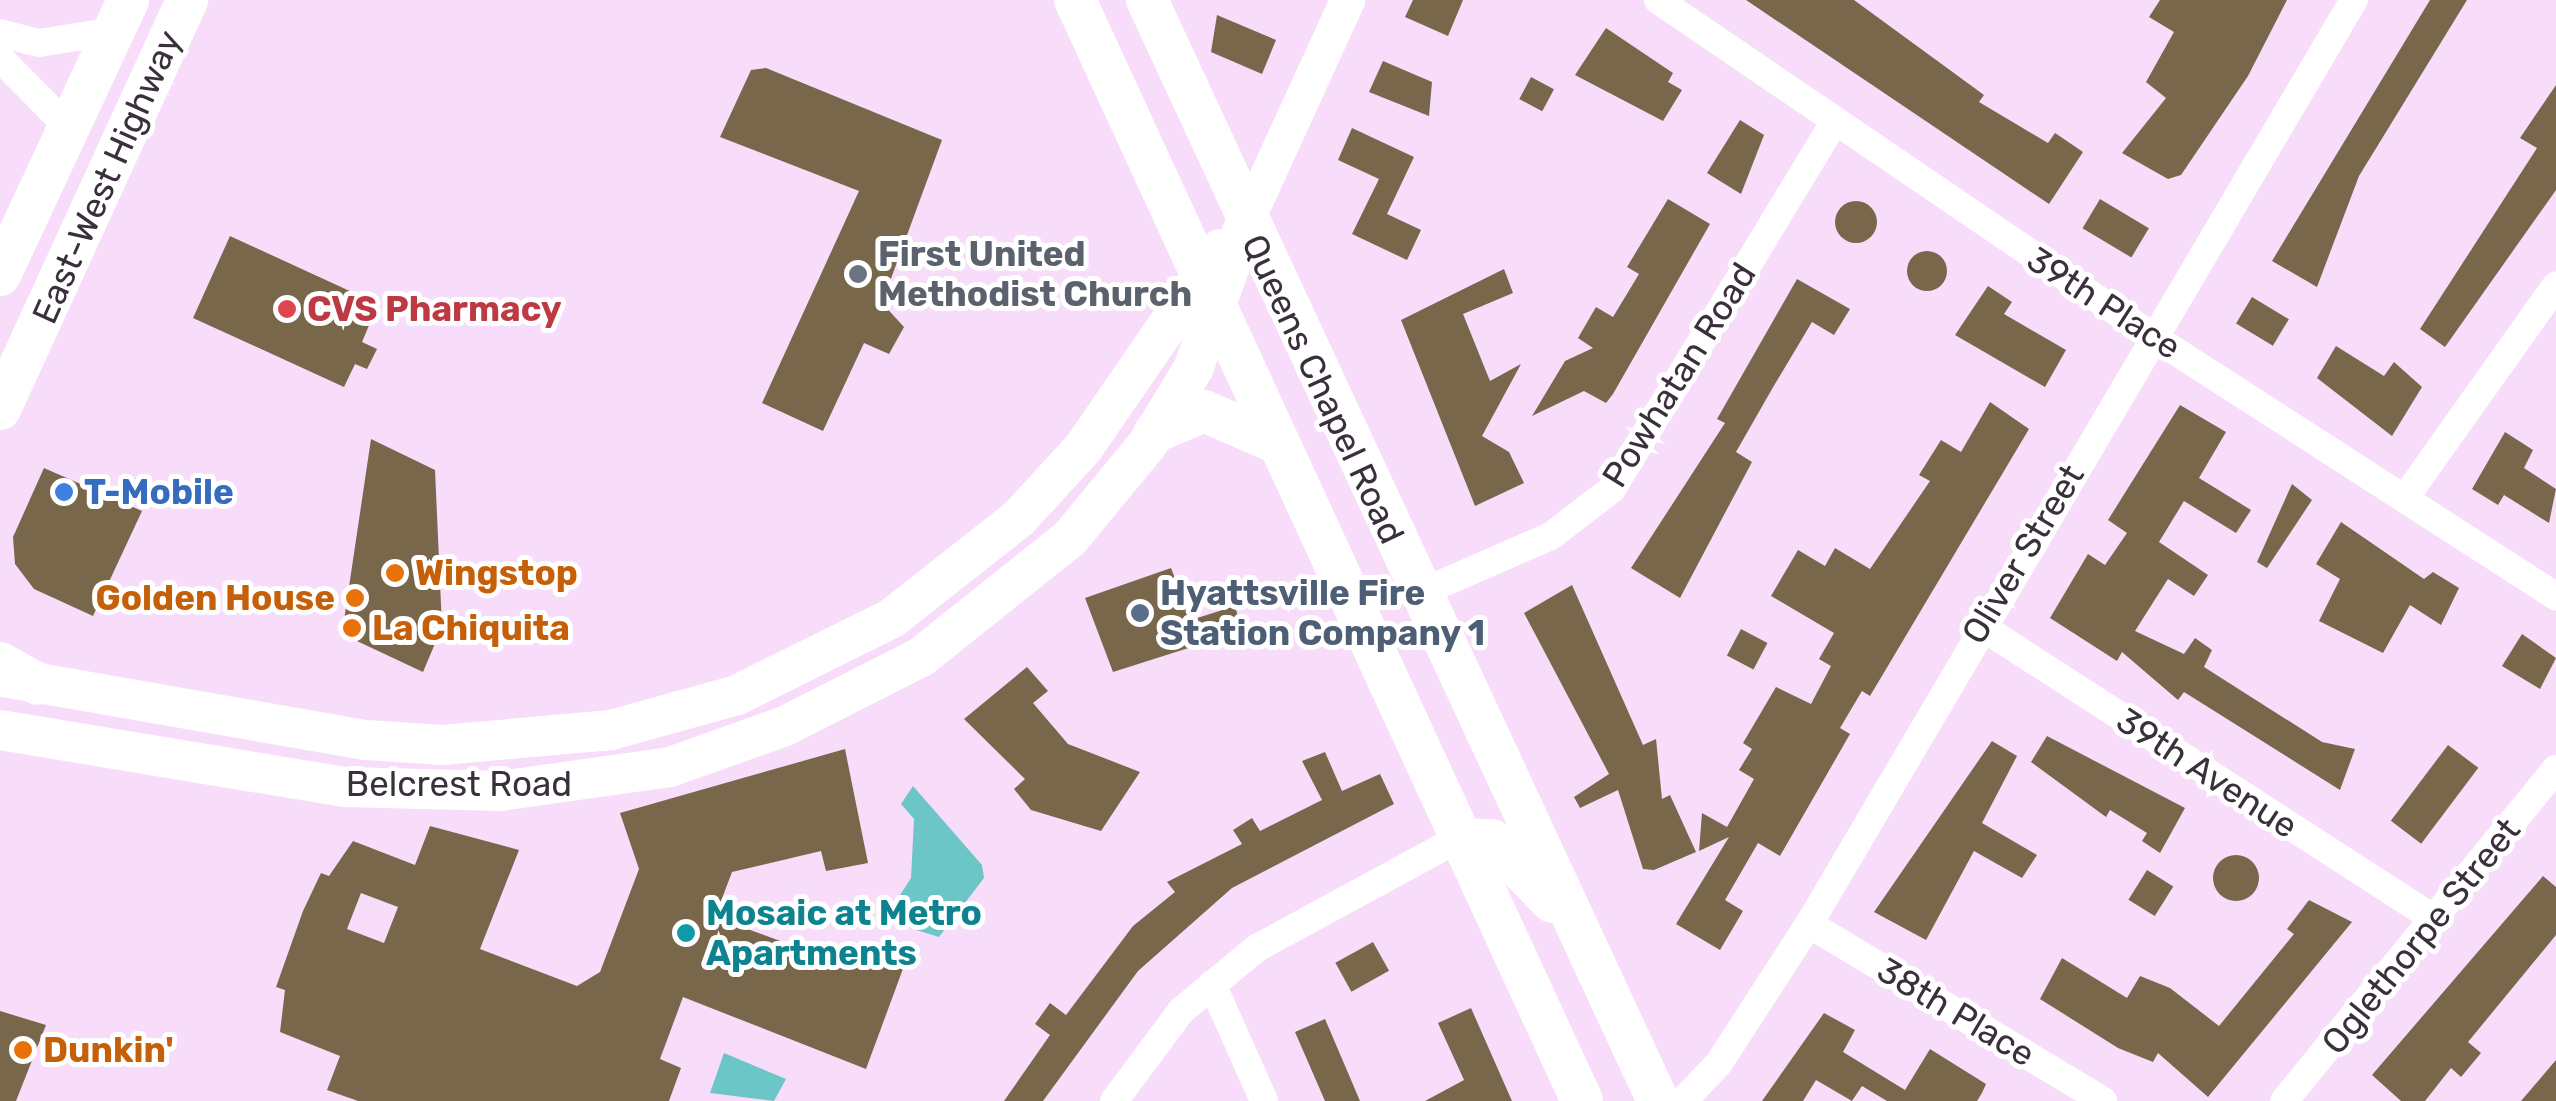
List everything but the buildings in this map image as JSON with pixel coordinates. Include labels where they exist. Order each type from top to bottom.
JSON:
[{"type":"main road","name":"East-West Highway","points":[[0,409],[188,0]]},
{"type":"main road","name":"Queens Chapel Road","points":[[1075,0],[1214,318],[1458,839],[1588,1099]]},
{"type":"main road","name":"Queens Chapel Road","points":[[1146,0],[1418,594],[1658,1101]]},
{"type":"main road","name":"East-West Highway","points":[[0,275],[121,16]]},
{"type":"main road","name":"Belcrest Road","points":[[19,680],[366,740],[536,739],[611,730],[737,695],[816,662],[940,584],[1084,447],[1195,274],[1246,222]]},
{"type":"main road","name":"Belcrest Road","points":[[0,730],[346,787],[595,782],[670,767],[832,706],[921,657],[1022,581],[1155,432],[1214,318],[1246,222]]},
{"type":"main road","points":[[1155,432],[1204,411],[1273,441]]},
{"type":"main road","points":[[940,584],[988,570],[1022,581]]},
{"type":"main road","points":[[0,663],[19,680]]},
{"type":"main road","points":[[1458,839],[1492,840],[1532,891],[1565,909]]},
{"type":"street","points":[[1246,222],[1347,0]]},
{"type":"street","name":"39th Place","points":[[1658,0],[1833,124],[2155,338],[2407,495],[2556,596]]},
{"type":"street","name":"Oliver Street","points":[[1683,1101],[1719,1063],[1809,924],[1979,625],[2155,338],[2354,0]]},
{"type":"street","points":[[0,33],[39,43],[121,16]]},
{"type":"street","points":[[0,58],[67,126]]},
{"type":"street","name":"Powhatan Road","points":[[1418,594],[1550,536],[1612,488],[1833,124]]},
{"type":"street","points":[[2407,495],[2556,285]]},
{"type":"street","name":"39th Avenue","points":[[1979,625],[2436,920]]},
{"type":"street","name":"Oglethorpe Street","points":[[2284,1101],[2556,770]]},
{"type":"street","points":[[1114,1101],[1212,984],[1303,916],[1458,839]]},
{"type":"street","name":"38th Place","points":[[1809,924],[2103,1101]]},
{"type":"street","points":[[1212,984],[1264,1101]]},
{"type":"shaded area","points":[[913,786],[982,865],[984,878],[939,937],[884,920],[911,878],[914,819],[901,804]]},
{"type":"shaded area","points":[[724,1053],[786,1079],[774,1101],[710,1093]]},
{"type":"place","name":"First United Methodist Church","points":[[858,274]]},
{"type":"place","name":"CVS Pharmacy","points":[[287,309]]},
{"type":"place","name":"T-Mobile","points":[[64,492]]},
{"type":"place","name":"Wingstop","points":[[395,573]]},
{"type":"place","name":"Golden House","points":[[355,598]]},
{"type":"place","name":"Hyattsville Fire Station Company 1","points":[[1140,613]]},
{"type":"place","name":"La Chiquita","points":[[352,628]]},
{"type":"place","name":"Mosaic at Metro Apartments","points":[[686,933]]},
{"type":"place","name":"Dunkin'","points":[[23,1050]]}]
